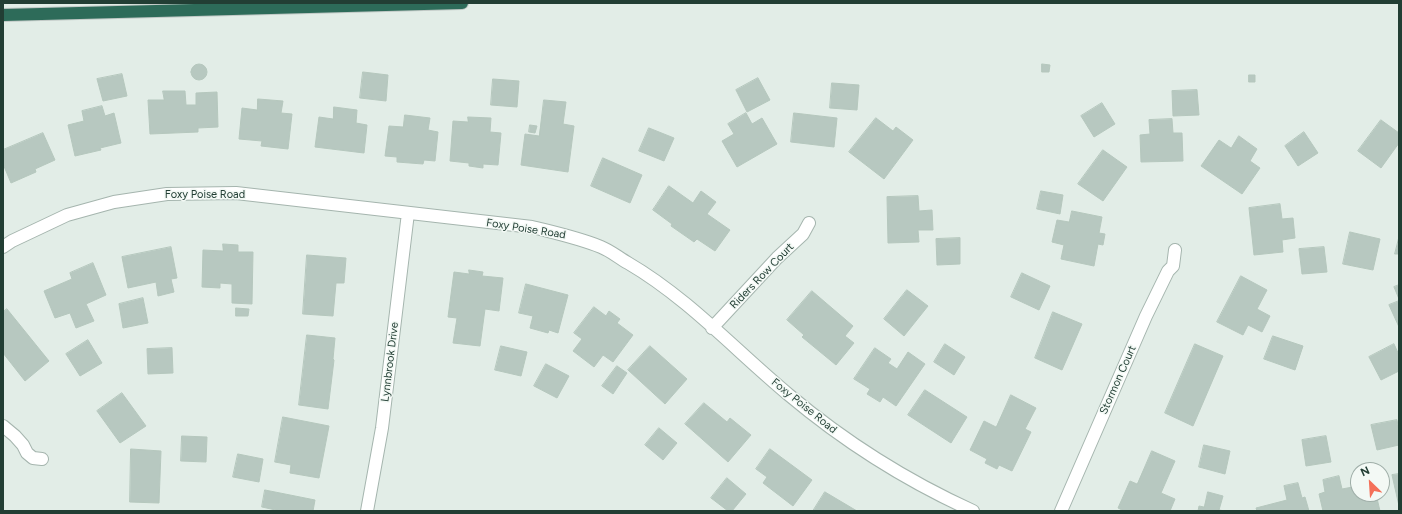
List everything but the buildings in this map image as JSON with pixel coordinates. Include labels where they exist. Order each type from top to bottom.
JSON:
[{"type":"highway","points":[[3,14],[462,3]]},
{"type":"street","name":"Foxy Poise Road","points":[[3,247],[12,241],[67,215],[114,202],[167,194],[236,193],[532,227],[578,239],[603,248],[650,276],[678,297],[789,396],[823,423],[878,461],[943,497],[973,511]]},
{"type":"street","name":"Lynnbrook Drive","points":[[366,511],[382,428],[408,213]]},
{"type":"street","name":"Riders Row Court","points":[[712,328],[777,258],[803,234],[809,223]]},
{"type":"street","name":"Stormon Court","points":[[1061,511],[1146,316],[1168,271],[1172,266],[1175,250]]},
{"type":"street","points":[[3,426],[16,436],[32,458],[42,459]]}]
